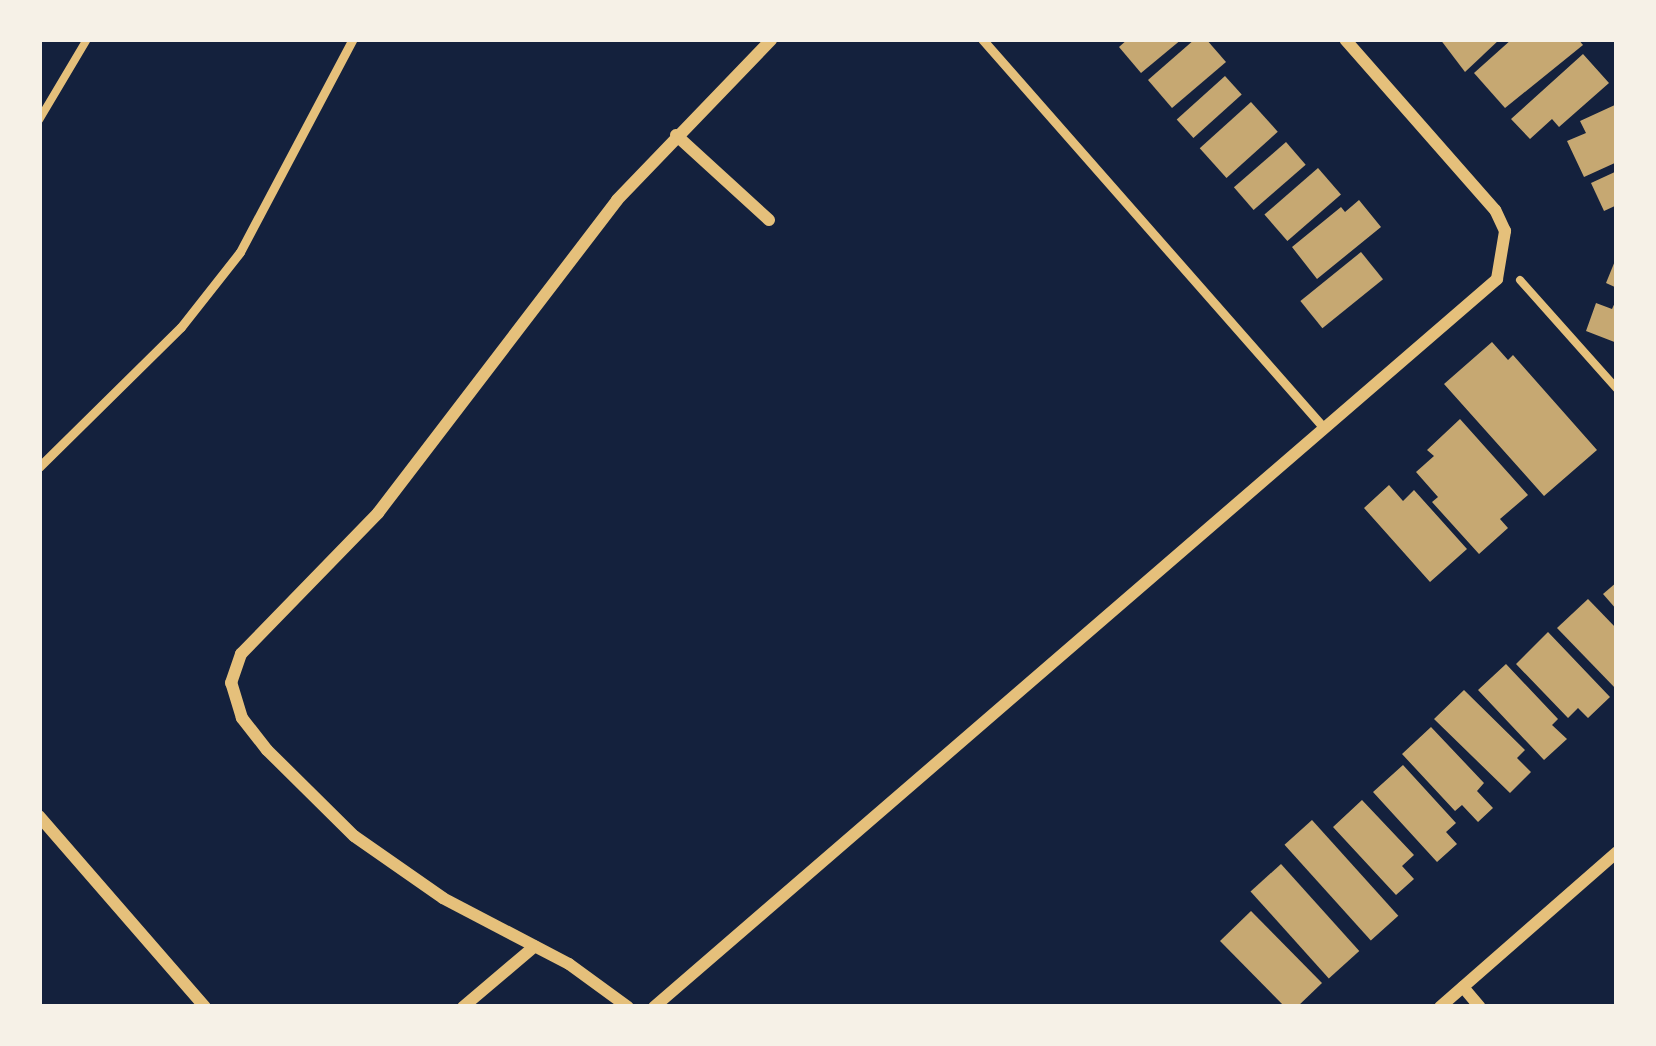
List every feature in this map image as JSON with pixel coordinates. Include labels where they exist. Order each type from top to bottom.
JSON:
[{"type":"street","points":[[628,1007],[536,946],[394,867],[318,804],[242,718],[232,698],[234,666],[378,513],[617,200],[772,39]]},
{"type":"street","points":[[654,1007],[1497,279],[1504,261],[1505,231],[1496,209],[1345,39]]},
{"type":"street","points":[[676,135],[769,220]]},
{"type":"street","points":[[39,816],[205,1007]]},
{"type":"street","points":[[1440,1007],[1617,851]]},
{"type":"street","points":[[463,1007],[536,946]]},
{"type":"street","points":[[1463,987],[1480,1007]]},
{"type":"lane","points":[[39,467],[181,327],[240,252],[353,39]]},
{"type":"lane","points":[[982,39],[1324,428]]},
{"type":"path","points":[[39,120],[87,39]]},
{"type":"path","points":[[1504,261],[1617,389]]},
{"type":"building","points":[[1128,39],[1182,39],[1141,73],[1119,47]]},
{"type":"building","points":[[1195,39],[1206,39],[1226,62],[1172,108],[1148,80]]},
{"type":"building","points":[[1440,39],[1500,39],[1465,72]]},
{"type":"building","points":[[1512,39],[1578,39],[1583,45],[1505,108],[1474,73]]},
{"type":"building","points":[[1583,54],[1609,83],[1559,127],[1552,119],[1530,139],[1511,119]]},
{"type":"building","points":[[1225,76],[1242,95],[1193,138],[1177,119]]},
{"type":"building","points":[[1251,102],[1278,132],[1226,178],[1200,148]]},
{"type":"building","points":[[1617,104],[1617,162],[1584,177],[1567,141],[1586,133],[1580,121]]},
{"type":"building","points":[[1286,142],[1306,165],[1254,210],[1234,187]]},
{"type":"building","points":[[1318,168],[1341,194],[1287,241],[1264,215]]},
{"type":"building","points":[[1617,171],[1617,205],[1604,211],[1591,183]]},
{"type":"building","points":[[1359,200],[1381,227],[1317,279],[1292,247],[1341,207],[1345,212]]},
{"type":"building","points":[[1361,252],[1383,279],[1322,328],[1300,301]]},
{"type":"building","points":[[1617,256],[1617,288],[1606,283]]},
{"type":"building","points":[[1617,298],[1617,343],[1586,331],[1596,303],[1612,309]]},
{"type":"building","points":[[1492,342],[1508,360],[1513,355],[1597,450],[1544,496],[1444,384]]},
{"type":"building","points":[[1460,419],[1528,495],[1500,519],[1508,528],[1479,554],[1432,502],[1438,497],[1416,472],[1434,456],[1427,450]]},
{"type":"building","points":[[1389,485],[1403,501],[1414,490],[1467,549],[1430,582],[1364,508]]},
{"type":"building","points":[[1617,582],[1617,610],[1603,594]]},
{"type":"building","points":[[1588,599],[1617,629],[1617,690],[1557,628]]},
{"type":"building","points":[[1548,632],[1610,697],[1588,718],[1578,708],[1568,718],[1516,664]]},
{"type":"building","points":[[1506,664],[1558,719],[1552,725],[1567,739],[1544,760],[1478,690]]},
{"type":"building","points":[[1464,690],[1525,750],[1517,758],[1531,772],[1510,793],[1434,719]]},
{"type":"building","points":[[1431,727],[1484,783],[1477,791],[1493,808],[1478,822],[1462,805],[1455,811],[1402,754]]},
{"type":"building","points":[[1403,765],[1456,823],[1446,832],[1457,844],[1437,862],[1373,792]]},
{"type":"building","points":[[1362,800],[1414,855],[1402,866],[1414,879],[1396,895],[1333,827]]},
{"type":"building","points":[[1312,820],[1398,916],[1371,941],[1285,845]]},
{"type":"building","points":[[1281,864],[1359,951],[1329,978],[1251,891]]},
{"type":"building","points":[[1251,911],[1322,983],[1297,1007],[1285,1007],[1220,941]]}]
